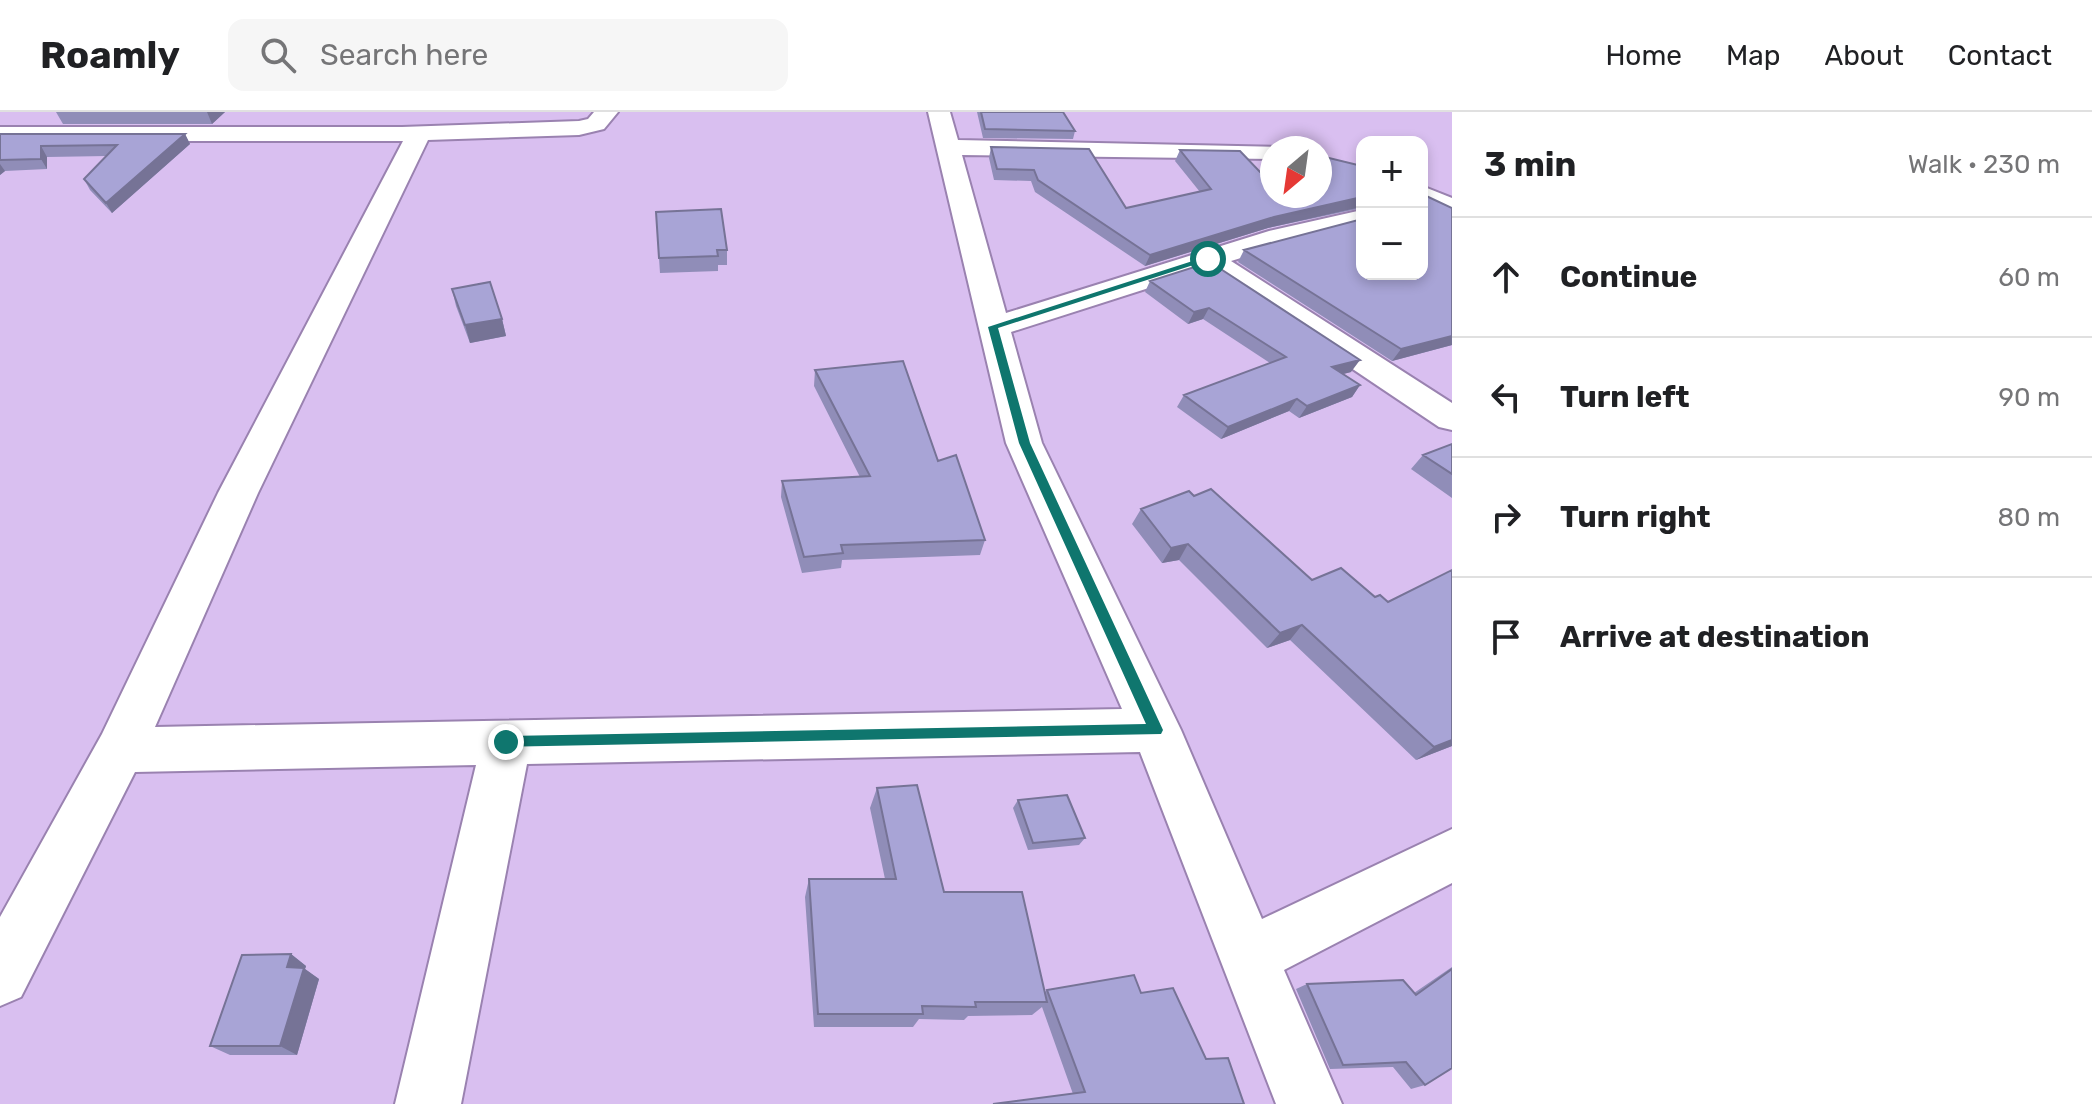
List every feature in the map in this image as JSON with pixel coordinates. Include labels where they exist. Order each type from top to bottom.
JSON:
[{"type":"street","points":[[0,134],[419,134],[579,128],[596,124],[607,112]]},
{"type":"street","points":[[1225,124],[1244,149]]},
{"type":"street","points":[[1260,151],[943,129],[1024,443],[1156,730],[1309,1104]]},
{"type":"street","points":[[0,976],[120,750],[238,493],[419,134]]},
{"type":"street","points":[[993,327],[1279,237],[1356,219]]},
{"type":"street","points":[[1208,259],[1451,417]]},
{"type":"street","points":[[120,750],[1156,730]]},
{"type":"street","points":[[428,1104],[506,742]]},
{"type":"street","points":[[1249,956],[1452,855]]},
{"type":"building","points":[[981,112],[1063,112],[1075,131],[985,129]]},
{"type":"building","points":[[0,134],[185,134],[106,203],[84,179],[117,145],[41,146],[41,159],[0,160]]},
{"type":"building","points":[[991,147],[1089,149],[1126,208],[1211,189],[1180,150],[1240,151],[1260,172],[1260,208],[1314,208],[1150,255],[1038,180],[1034,170],[997,169]]},
{"type":"building","points":[[1332,159],[1356,165],[1356,198],[1332,204]]},
{"type":"building","points":[[1428,197],[1452,208],[1452,336],[1401,349],[1244,250],[1356,221],[1356,280],[1428,280]]},
{"type":"building","points":[[721,209],[727,250],[717,250],[718,256],[659,258],[656,212]]},
{"type":"building","points":[[1210,262],[1360,360],[1332,367],[1360,385],[1307,406],[1297,399],[1228,427],[1184,395],[1286,357],[1209,308],[1194,312],[1150,281]]},
{"type":"building","points":[[490,282],[502,319],[465,325],[452,289]]},
{"type":"building","points":[[903,361],[938,461],[956,455],[985,540],[841,545],[843,553],[804,557],[782,481],[870,476],[815,370]]},
{"type":"building","points":[[1452,444],[1452,474],[1423,455]]},
{"type":"building","points":[[1211,489],[1312,580],[1341,568],[1375,597],[1380,595],[1388,602],[1452,570],[1452,740],[1434,747],[1302,625],[1280,633],[1188,544],[1171,548],[1141,509],[1189,491],[1194,496]]},
{"type":"building","points":[[917,785],[944,892],[1022,892],[1047,1002],[975,1002],[976,1007],[922,1006],[923,1014],[818,1014],[809,879],[896,879],[877,788]]},
{"type":"building","points":[[1067,795],[1085,838],[1033,843],[1018,800]]},
{"type":"building","points":[[291,954],[287,967],[304,968],[280,1046],[210,1046],[242,955]]},
{"type":"building","points":[[1452,969],[1452,1068],[1425,1085],[1406,1062],[1343,1065],[1307,984],[1403,980],[1416,995]]},
{"type":"building","points":[[1134,975],[1141,993],[1173,988],[1206,1059],[1228,1058],[1244,1104],[993,1104],[1085,1092],[1047,990]]},
{"type":"route","points":[[506,742],[1156,730],[1024,443],[993,327],[1208,259]]}]
